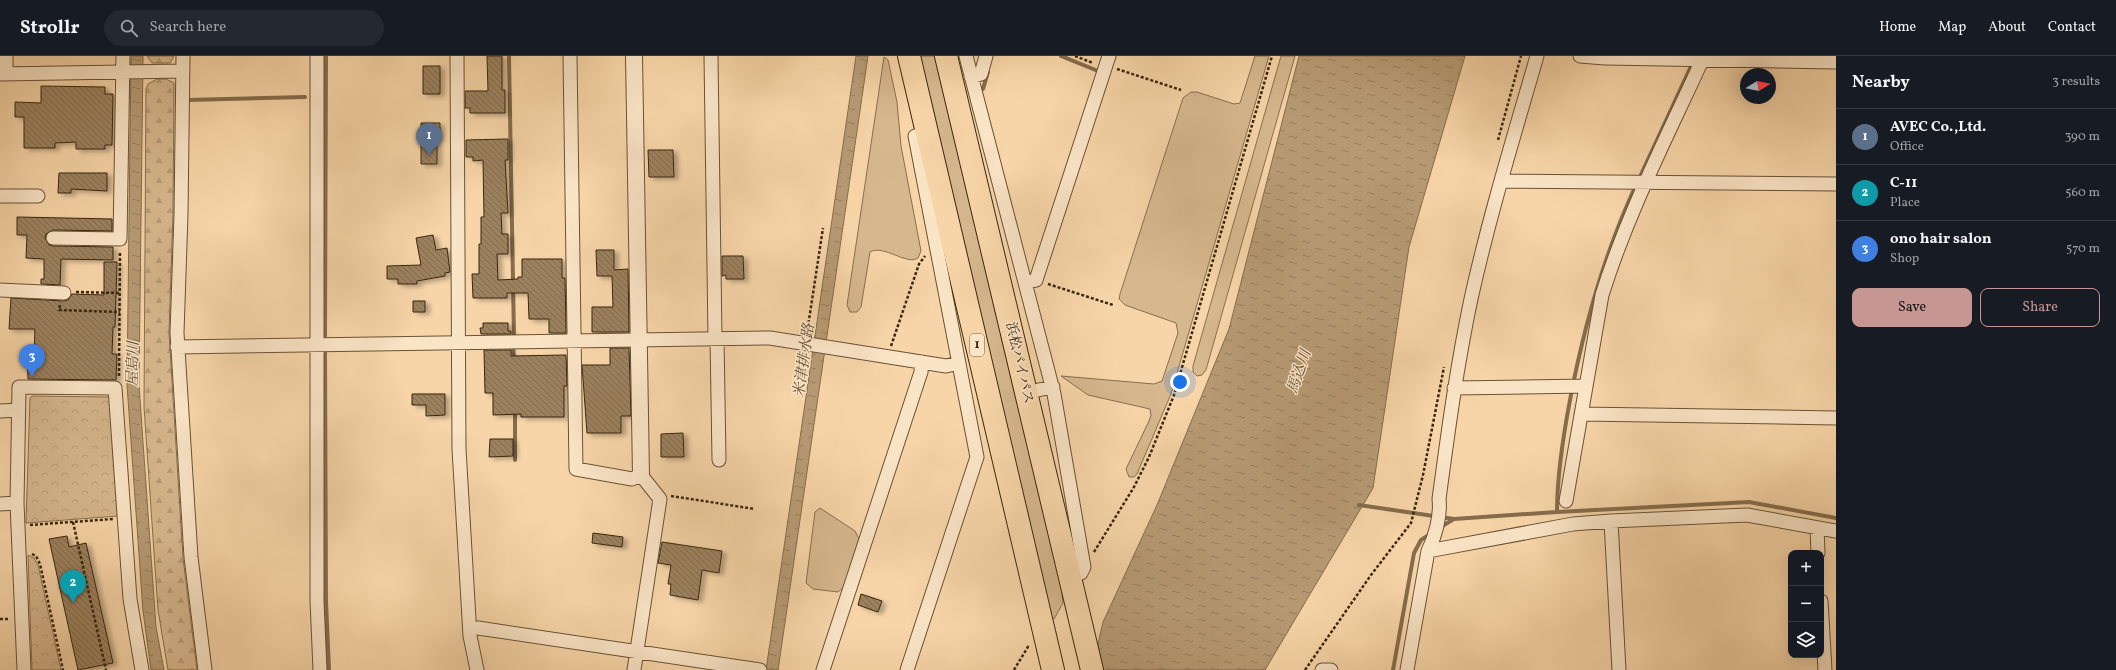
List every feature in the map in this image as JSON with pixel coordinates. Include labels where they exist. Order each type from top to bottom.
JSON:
[{"type":"highway","name":"1","points":[[909,56],[1039,637],[1053,670]]},
{"type":"highway","name":"浜松バイパス","points":[[946,56],[1076,578],[1092,670]]},
{"type":"street","points":[[6,56],[3,74],[183,71]]},
{"type":"street","points":[[54,238],[120,239],[125,72],[123,56]]},
{"type":"street","points":[[183,56],[177,347],[190,542],[206,670]]},
{"type":"street","points":[[317,56],[317,601],[320,670]]},
{"type":"street","points":[[457,56],[459,449],[470,629],[477,670]]},
{"type":"street","points":[[570,56],[576,469],[632,479],[641,475]]},
{"type":"street","points":[[634,56],[641,475],[660,499],[634,670]]},
{"type":"street","points":[[711,56],[719,460]]},
{"type":"street","points":[[966,56],[1031,281],[1053,386],[1076,578]]},
{"type":"street","points":[[971,77],[981,74],[986,56]]},
{"type":"street","points":[[1407,670],[1430,547],[1440,508],[1439,499],[1454,388],[1471,299],[1501,180],[1537,56]]},
{"type":"street","points":[[1580,56],[1605,58],[1703,58],[1836,62]]},
{"type":"street","points":[[1566,501],[1602,295],[1608,274],[1646,182],[1703,58]]},
{"type":"street","points":[[1031,281],[1106,63]]},
{"type":"street","points":[[907,670],[977,457],[915,136],[927,133]]},
{"type":"street","points":[[1501,180],[1836,184]]},
{"type":"street","points":[[0,196],[38,196]]},
{"type":"street","points":[[0,290],[62,293]]},
{"type":"street","points":[[177,347],[770,338],[946,366],[959,363]]},
{"type":"street","points":[[823,670],[921,372],[922,362]]},
{"type":"street","points":[[1038,390],[1053,386]]},
{"type":"street","points":[[1454,388],[1586,386]]},
{"type":"street","points":[[24,670],[17,503],[19,387],[115,388],[131,613],[142,670]]},
{"type":"street","points":[[967,407],[981,403]]},
{"type":"street","points":[[0,411],[18,410]]},
{"type":"street","points":[[1581,414],[1836,418]]},
{"type":"street","points":[[0,504],[17,503]]},
{"type":"street","points":[[1430,547],[1573,524],[1747,515],[1836,531]]},
{"type":"street","points":[[1611,521],[1619,670]]},
{"type":"street","points":[[1817,528],[1818,550]]},
{"type":"street","points":[[1822,622],[1825,670]]},
{"type":"street","points":[[470,629],[478,628],[760,670]]},
{"type":"street","points":[[1322,670],[1331,670]]},
{"type":"path","points":[[1075,56],[1106,63],[1181,90]]},
{"type":"path","points":[[1076,578],[1134,487],[1149,457],[1174,395],[1272,56]]},
{"type":"path","points":[[807,344],[823,228]]},
{"type":"path","points":[[115,388],[119,388],[120,239]]},
{"type":"path","points":[[888,356],[919,264],[925,256],[937,253]]},
{"type":"path","points":[[1031,281],[1113,305]]},
{"type":"path","points":[[120,293],[62,293],[59,310],[120,312]]},
{"type":"path","points":[[660,499],[666,495],[755,509]]},
{"type":"path","points":[[1305,670],[1371,575],[1411,523],[1415,504]]},
{"type":"path","points":[[24,526],[124,518]]},
{"type":"path","points":[[73,522],[106,670]]},
{"type":"path","points":[[28,553],[36,556],[40,564],[63,670]]},
{"type":"path","points":[[1014,670],[1039,637]]},
{"type":"green space","points":[[147,56],[174,56],[170,63],[152,63]]},
{"type":"green space","points":[[919,56],[935,56],[1061,583],[1063,603],[1054,619],[1050,615]]},
{"type":"green space","points":[[1255,56],[1269,56],[1171,394],[1137,474],[1134,477],[1129,477],[1126,469],[1149,421],[1151,415],[1150,409],[1088,395],[1061,376],[1154,384],[1162,381],[1178,333],[1176,323],[1125,305],[1119,299],[1120,294],[1183,98],[1191,92],[1197,92],[1234,104],[1240,103]]},
{"type":"green space","points":[[1281,56],[1295,56],[1206,370],[1202,375],[1197,376],[1193,372],[1193,366]]},
{"type":"green space","points":[[884,57],[888,60],[897,102],[901,146],[921,251],[918,258],[913,260],[902,258],[888,252],[876,250],[870,252],[861,307],[857,312],[850,312],[847,305]]},
{"type":"green space","points":[[157,79],[166,79],[174,83],[173,214],[169,333],[183,558],[197,670],[168,670],[158,610],[144,407],[146,89],[148,84]]},
{"type":"green space","points":[[32,396],[108,397],[111,400],[118,516],[26,523],[30,398]]},
{"type":"green space","points":[[820,508],[855,531],[859,539],[845,586],[838,592],[813,589],[806,583],[815,512]]},
{"type":"green space","points":[[28,555],[34,558],[38,565],[61,670],[32,670]]},
{"type":"water","name":"屋島川","points":[[131,56],[143,56],[139,385],[156,627],[164,670],[151,670],[143,611],[127,385]]},
{"type":"water","points":[[856,56],[868,56],[778,670],[766,670]]},
{"type":"water","name":"馬込川","points":[[1299,56],[1465,56],[1409,247],[1373,488],[1265,670],[1092,670],[1103,622],[1157,505],[1229,329]]},
{"type":"building","points":[[487,56],[502,56],[502,90],[505,90],[505,113],[470,113],[470,108],[465,108],[465,91],[488,91]]},
{"type":"building","points":[[423,66],[440,66],[440,94],[423,94]]},
{"type":"building","points":[[41,86],[105,87],[105,94],[113,94],[112,145],[105,145],[105,149],[76,149],[76,142],[55,143],[55,148],[24,148],[24,117],[15,117],[15,102],[41,103]]},
{"type":"building","points":[[421,123],[440,123],[440,139],[437,139],[437,164],[421,164]]},
{"type":"building","points":[[508,139],[508,160],[505,160],[508,213],[501,213],[502,234],[508,234],[508,254],[497,254],[498,280],[518,279],[518,277],[522,277],[522,259],[562,259],[562,278],[565,278],[566,333],[549,333],[549,319],[529,319],[528,293],[507,293],[507,298],[473,298],[472,274],[479,274],[481,217],[484,217],[483,160],[473,161],[473,157],[466,157],[466,140]]},
{"type":"building","points":[[648,150],[673,150],[674,177],[649,177]]},
{"type":"building","points":[[59,173],[107,173],[107,191],[71,189],[71,193],[58,193]]},
{"type":"building","points":[[17,217],[112,219],[112,231],[53,230],[46,234],[45,238],[49,245],[53,246],[113,247],[113,260],[61,259],[60,285],[41,284],[41,279],[44,279],[44,259],[26,258],[27,235],[17,235]]},
{"type":"building","points":[[433,235],[436,250],[447,248],[450,272],[445,273],[445,276],[417,281],[417,284],[398,284],[398,279],[387,279],[387,266],[421,265],[416,238]]},
{"type":"building","points":[[596,250],[614,250],[614,270],[628,269],[629,332],[592,332],[592,307],[613,307],[612,276],[597,276]]},
{"type":"building","points":[[722,256],[743,256],[744,279],[726,279],[726,275],[722,276]]},
{"type":"building","points":[[104,262],[117,262],[115,327],[113,327],[112,354],[117,354],[116,380],[28,379],[27,353],[34,353],[35,329],[9,329],[11,298],[64,301],[68,300],[72,294],[104,295]]},
{"type":"building","points":[[413,301],[425,301],[425,312],[413,312]]},
{"type":"building","points":[[483,323],[508,323],[508,331],[511,331],[511,334],[481,334],[480,328],[483,328]]},
{"type":"building","points":[[610,348],[629,348],[631,416],[621,416],[621,433],[587,433],[582,365],[610,365]]},
{"type":"building","points":[[484,350],[511,350],[511,356],[566,355],[567,386],[564,386],[564,417],[521,417],[521,414],[493,415],[493,393],[485,393]]},
{"type":"building","points":[[412,394],[445,394],[445,415],[426,416],[426,405],[412,405]]},
{"type":"building","points":[[683,433],[684,457],[661,457],[661,434]]},
{"type":"building","points":[[490,439],[513,439],[513,456],[489,457]]},
{"type":"building","points":[[593,533],[623,537],[622,547],[592,543]]},
{"type":"building","points":[[67,536],[69,547],[86,543],[113,663],[78,670],[49,539]]},
{"type":"building","points":[[662,542],[722,551],[719,573],[702,570],[698,600],[670,595],[671,584],[668,584],[671,565],[658,563]]},
{"type":"building","points":[[861,594],[882,601],[878,612],[858,605]]},
{"type":"waterway","points":[[325,336],[326,56]]},
{"type":"waterway","points":[[509,56],[514,338]]},
{"type":"waterway","points":[[1061,56],[1098,71]]},
{"type":"waterway","points":[[1639,179],[1693,62]]},
{"type":"waterway","points":[[983,89],[988,72]]},
{"type":"waterway","points":[[187,100],[305,97]]},
{"type":"waterway","points":[[1557,512],[1559,470],[1563,442],[1570,400],[1582,345],[1596,291],[1614,237],[1636,185]]},
{"type":"waterway","points":[[513,344],[514,360]]},
{"type":"waterway","points":[[325,352],[326,601],[329,670]]},
{"type":"waterway","points":[[515,410],[515,460]]},
{"type":"waterway","points":[[1359,505],[1454,519],[1749,502],[1836,518]]},
{"type":"waterway","points":[[1439,528],[1454,519]]},
{"type":"waterway","points":[[1393,670],[1414,553],[1421,540],[1432,533]]},
{"type":"tunnel","points":[[985,402],[1032,391]]},
{"type":"place","name":"AVEC Co.,Ltd.","points":[[429,156]]},
{"type":"place","name":"ono hair salon","points":[[32,377]]},
{"type":"place","name":"C-11","points":[[73,603]]},
{"type":"water label","name":"米津排水路","points":[[805,361]]}]
